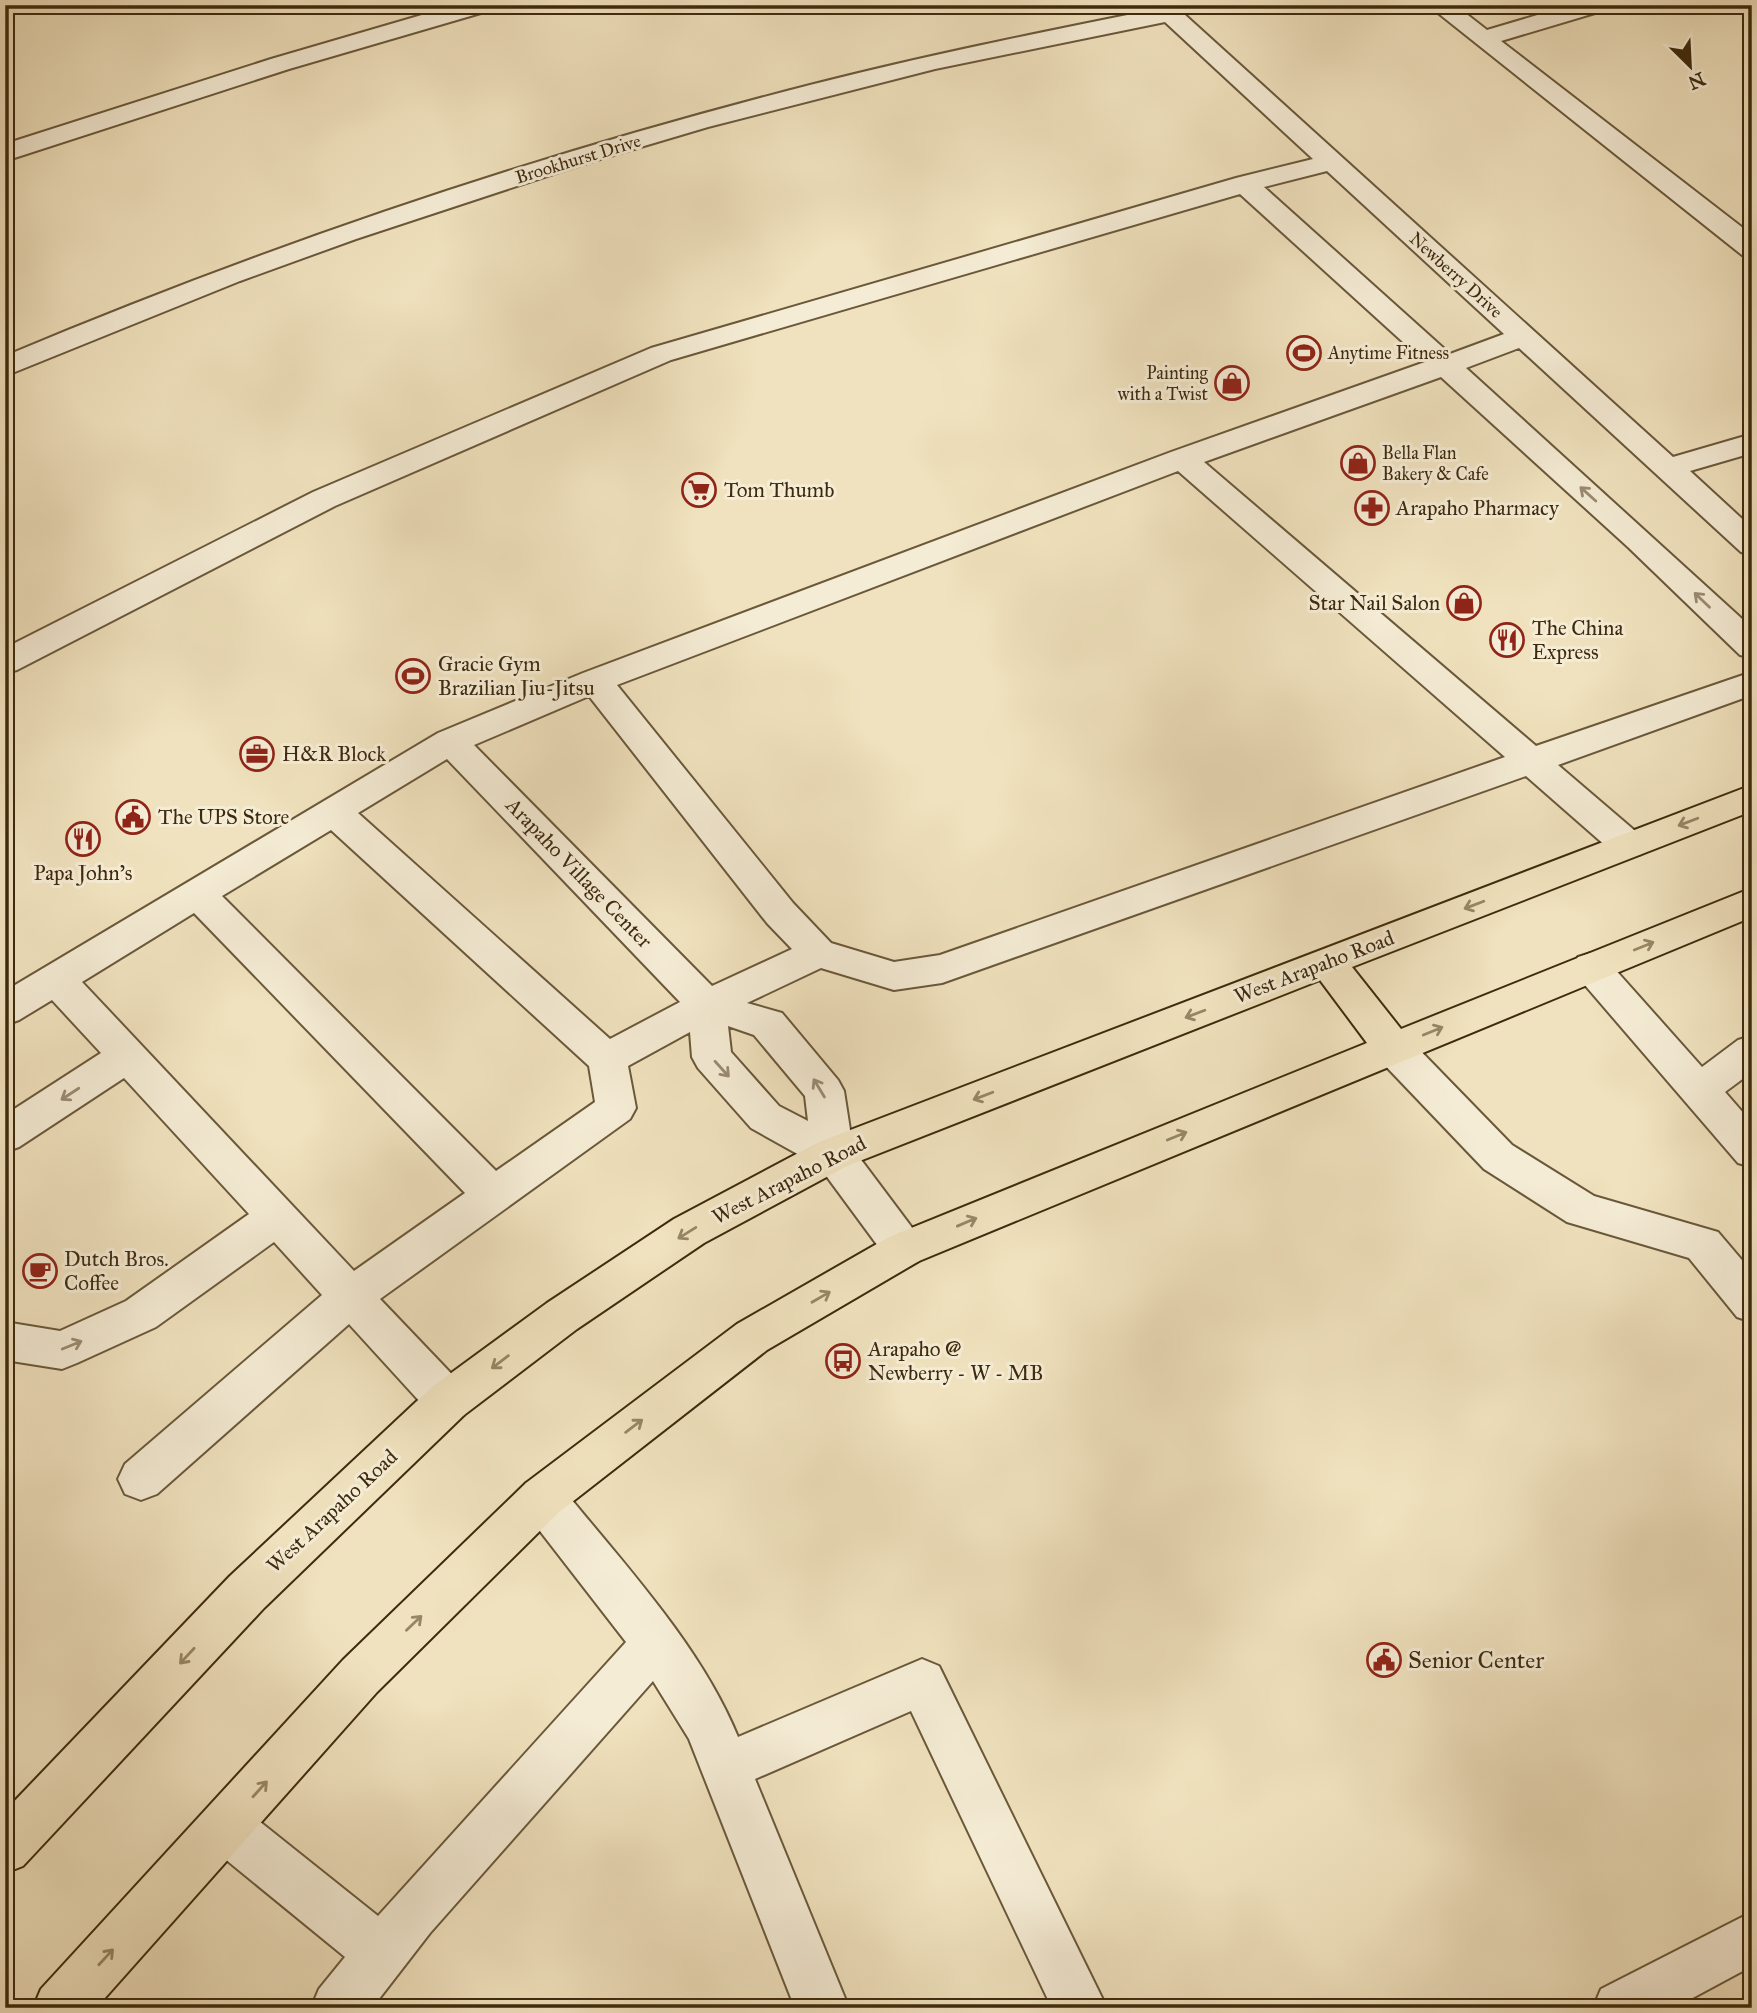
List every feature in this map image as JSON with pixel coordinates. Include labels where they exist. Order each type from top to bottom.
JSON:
[{"type":"main road","name":"West Arapaho Road","points":[[5,1848],[247,1592],[448,1401],[562,1316],[689,1231],[833,1154],[1752,797]]},
{"type":"main road","points":[[60,2008],[360,1676],[542,1498],[752,1337],[904,1249],[1392,1047],[1752,902]]},
{"type":"main road","points":[[1327,962],[1392,1047]]},
{"type":"street","points":[[5,153],[142,107],[483,5]]},
{"type":"street","points":[[1440,5],[1752,249]]},
{"type":"street","points":[[1483,39],[1597,5]]},
{"type":"street","name":"Newberry Drive","points":[[1165,10],[1752,545]]},
{"type":"street","name":"Brookhurst Drive","points":[[5,367],[252,269],[365,228],[561,163],[714,119],[935,62],[1165,10]]},
{"type":"street","points":[[5,662],[324,499],[661,354],[1245,184],[1332,162]]},
{"type":"street","points":[[1245,184],[1639,540],[1752,647]]},
{"type":"street","points":[[1702,238],[1752,276]]},
{"type":"street","points":[[5,1010],[450,741],[595,681],[1182,459],[1443,363],[1524,337]]},
{"type":"street","points":[[1668,468],[1752,443]]},
{"type":"street","points":[[1182,459],[1628,845]]},
{"type":"street","points":[[595,681],[780,913],[818,953],[894,976],[942,969],[1752,683]]},
{"type":"street","name":"Arapaho Village Center","points":[[450,741],[707,1005],[768,1024],[824,1091],[833,1154]]},
{"type":"street","points":[[141,1479],[350,1297],[616,1108],[607,1059],[333,811]]},
{"type":"street","points":[[197,893],[495,1195]]},
{"type":"street","points":[[607,1059],[707,1005],[818,953]]},
{"type":"street","points":[[1591,967],[1752,1151]]},
{"type":"street","points":[[56,979],[448,1401]]},
{"type":"street","name":"Arapaho Village Center","points":[[707,1005],[712,1058],[765,1117],[833,1154],[904,1249]]},
{"type":"street","points":[[1392,1047],[1497,1157],[1581,1210],[1703,1244],[1752,1304]]},
{"type":"street","points":[[1699,1090],[1752,1051]]},
{"type":"street","points":[[5,1136],[127,1056]]},
{"type":"street","points":[[5,1341],[62,1350],[141,1314],[276,1217]]},
{"type":"street","points":[[542,1498],[656,1643],[708,1724],[822,2008]]},
{"type":"street","points":[[338,2008],[412,1915],[656,1643]]},
{"type":"street","points":[[726,1768],[922,1682],[1080,2008]]},
{"type":"street","points":[[226,1827],[383,1953]]},
{"type":"street","points":[[1620,2008],[1752,1938]]},
{"type":"place","name":"Anytime Fitness","points":[[1304,353]]},
{"type":"place","name":"Painting with a Twist","points":[[1232,383]]},
{"type":"place","name":"Bella Flan Bakery & Cafe","points":[[1358,463]]},
{"type":"place","name":"Tom Thumb","points":[[699,490]]},
{"type":"place","name":"Arapaho Pharmacy","points":[[1372,508]]},
{"type":"place","name":"Star Nail Salon","points":[[1464,603]]},
{"type":"place","name":"The China Express","points":[[1507,640]]},
{"type":"place","name":"Gracie Gym Brazilian Jiu-Jitsu","points":[[413,676]]},
{"type":"place","name":"H&R Block","points":[[257,754]]},
{"type":"place","name":"The UPS Store","points":[[133,817]]},
{"type":"place","name":"Papa John's","points":[[83,839]]},
{"type":"place","name":"Dutch Bros. Coffee","points":[[40,1271]]},
{"type":"place","name":"Arapaho @ Newberry - W - MB","points":[[843,1361]]},
{"type":"place","name":"Senior Center","points":[[1384,1660]]}]
